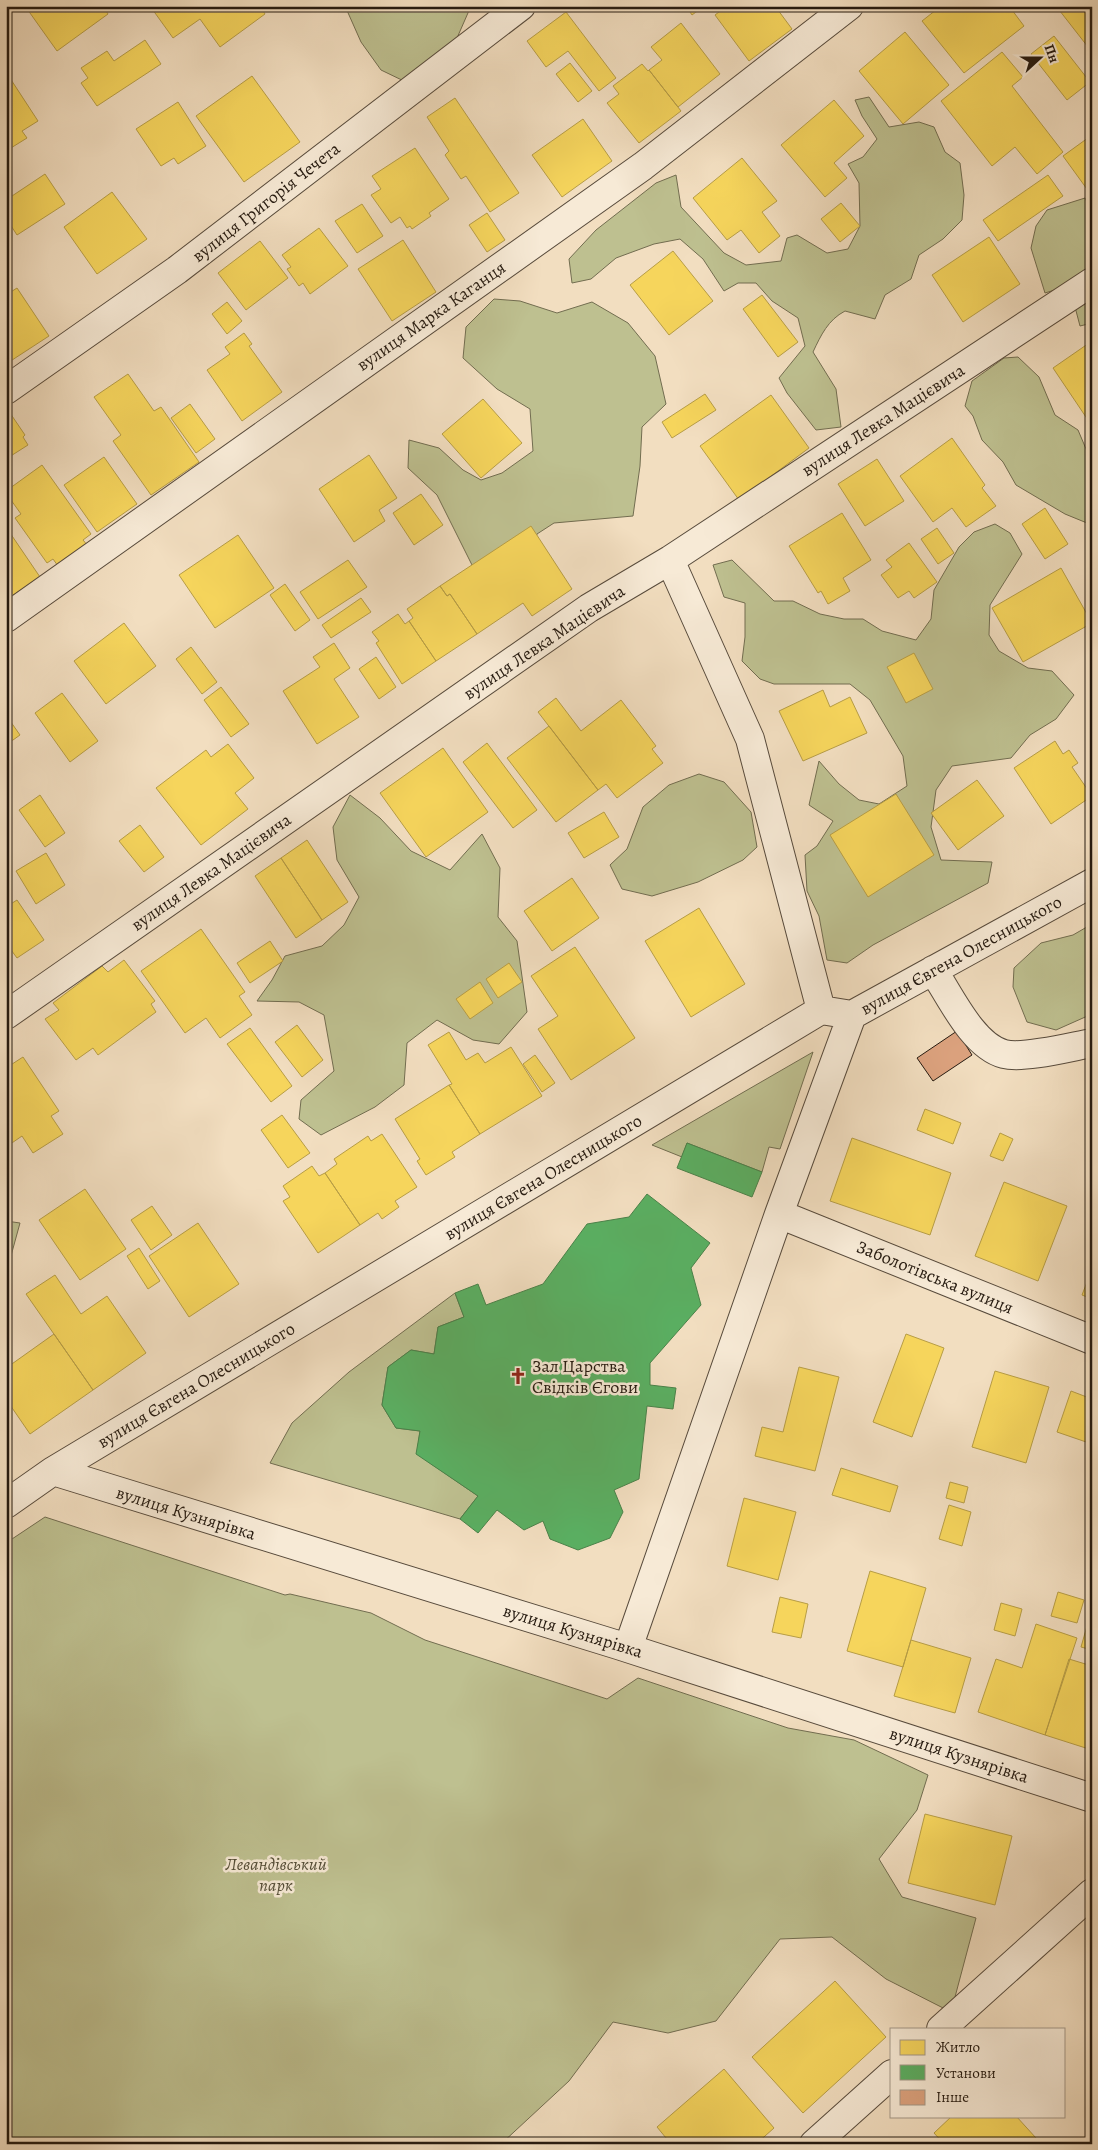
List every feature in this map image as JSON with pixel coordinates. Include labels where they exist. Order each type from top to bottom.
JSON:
[{"type":"street","name":"вулиця Григорія Чечета","points":[[6,390],[177,270],[521,6]]},
{"type":"street","name":"вулиця Марка Каганця","points":[[6,618],[643,166],[849,6]]},
{"type":"street","name":"вулиця Левка Мацієвича","points":[[6,1015],[589,608],[670,560],[1092,282]]},
{"type":"street","points":[[670,560],[750,739],[821,1010]]},
{"type":"street","name":"вулиця Євгена Олесницького","points":[[6,1504],[53,1471],[821,1010],[852,1015],[1092,883]]},
{"type":"street","points":[[933,970],[975,1034],[988,1047],[1005,1054],[1023,1055],[1092,1043]]},
{"type":"street","points":[[628,1648],[779,1214],[852,1015]]},
{"type":"street","name":"Заболотівська вулиця","points":[[779,1214],[1092,1340]]},
{"type":"street","name":"вулиця Кузнярівка","points":[[53,1471],[628,1648],[1092,1798]]},
{"type":"street","points":[[942,2028],[1092,1893]]},
{"type":"street","points":[[814,2144],[890,2076]]},
{"type":"green space","points":[[345,6],[471,6],[450,54],[408,83],[381,70],[361,42]]},
{"type":"green space","points":[[869,97],[889,127],[919,122],[934,127],[945,152],[960,163],[964,195],[962,220],[943,239],[919,255],[911,279],[885,295],[875,319],[845,311],[830,323],[822,334],[813,352],[836,389],[841,427],[816,430],[787,393],[779,378],[805,346],[798,318],[772,301],[756,283],[738,283],[724,291],[703,259],[680,239],[654,244],[616,258],[591,279],[572,283],[569,259],[596,230],[656,183],[676,175],[681,207],[724,253],[746,265],[781,261],[787,238],[797,235],[827,253],[848,249],[860,226],[859,183],[848,164],[863,157],[877,139],[862,116],[855,100]]},
{"type":"green space","points":[[1085,198],[1092,212],[1092,323],[1080,326],[1075,307],[1061,288],[1045,293],[1031,248],[1036,226],[1047,210]]},
{"type":"green space","points":[[494,299],[520,301],[557,313],[592,302],[628,323],[655,356],[666,404],[642,427],[640,466],[633,516],[554,523],[537,534],[521,589],[482,585],[437,495],[408,468],[409,440],[439,448],[463,470],[481,480],[502,473],[533,451],[530,409],[497,389],[463,358],[466,327]]},
{"type":"green space","points":[[1018,357],[1039,377],[1055,415],[1078,430],[1092,463],[1092,519],[1087,523],[1065,514],[1016,485],[1003,462],[982,440],[973,416],[965,406],[972,381],[1004,358]]},
{"type":"green space","points":[[995,524],[1010,533],[1022,554],[990,605],[989,635],[999,651],[1028,668],[1052,671],[1074,695],[1056,719],[1030,735],[1011,758],[952,766],[936,790],[931,827],[941,860],[992,862],[988,883],[873,945],[847,963],[827,960],[819,916],[807,891],[805,855],[817,846],[833,821],[809,805],[819,761],[839,784],[859,800],[879,804],[907,786],[903,756],[870,700],[850,684],[774,684],[760,679],[742,661],[745,637],[745,603],[724,597],[713,565],[732,560],[774,601],[793,601],[820,614],[844,619],[863,619],[882,631],[916,640],[931,619],[934,590],[959,547],[974,532]]},
{"type":"green space","points":[[699,774],[724,782],[751,812],[757,847],[743,860],[698,882],[652,896],[622,889],[610,865],[627,849],[643,807],[669,785]]},
{"type":"green space","points":[[350,795],[380,818],[411,851],[450,870],[482,834],[500,868],[498,917],[517,941],[527,1012],[499,1044],[473,1040],[437,1020],[407,1043],[404,1085],[375,1107],[321,1135],[299,1119],[301,1100],[334,1071],[324,1015],[299,1002],[257,1001],[272,980],[285,956],[322,946],[344,925],[359,897],[337,860],[333,827]]},
{"type":"green space","points":[[1092,924],[1092,1014],[1056,1030],[1027,1022],[1013,987],[1014,968],[1041,943],[1073,935]]},
{"type":"green space","points":[[813,1052],[780,1149],[769,1147],[762,1172],[687,1143],[682,1157],[652,1145]]},
{"type":"green space","points":[[6,1221],[20,1223],[6,1274]]},
{"type":"green space","points":[[455,1293],[464,1317],[438,1327],[434,1354],[411,1350],[388,1367],[382,1405],[396,1428],[420,1431],[417,1454],[478,1496],[460,1519],[270,1463],[292,1423],[349,1372]]},
{"type":"green space","name":"Левандівський парк","points":[[45,1517],[285,1595],[290,1594],[371,1613],[425,1640],[607,1699],[638,1678],[788,1728],[854,1740],[928,1775],[917,1810],[879,1859],[902,1897],[976,1918],[951,2012],[886,1979],[832,1937],[780,1939],[716,2021],[668,2033],[613,2022],[569,2081],[501,2144],[6,2144],[6,1543]]},
{"type":"building: Житло","points":[[25,6],[103,6],[108,14],[57,51]]},
{"type":"building: Житло","points":[[150,6],[260,6],[265,14],[220,47],[200,19],[173,38]]},
{"type":"building: Житло","points":[[686,6],[704,6],[692,15]]},
{"type":"building: Житло","points":[[727,6],[775,6],[792,29],[749,61],[715,15]]},
{"type":"building: Житло","points":[[941,6],[1009,6],[1024,26],[964,73],[922,21]]},
{"type":"building: Житло","points":[[1056,6],[1092,6],[1092,44],[1088,47]]},
{"type":"building: Житло","points":[[566,12],[616,78],[599,91],[568,51],[546,67],[527,41]]},
{"type":"building: Житло","points":[[681,23],[720,74],[678,107],[649,70],[662,60],[651,47]]},
{"type":"building: Житло","points":[[905,32],[949,85],[903,124],[859,71]]},
{"type":"building: Житло","points":[[1054,36],[1090,82],[1067,100],[1031,54]]},
{"type":"building: Житло","points":[[145,40],[161,64],[97,106],[81,83],[88,78],[81,68],[107,51],[114,61]]},
{"type":"building: Житло","points":[[1002,52],[1023,77],[1012,86],[1063,152],[1037,174],[1015,147],[992,166],[941,101]]},
{"type":"building: Житло","points":[[570,63],[592,91],[578,102],[556,74]]},
{"type":"building: Житло","points":[[642,64],[649,70],[681,111],[639,143],[607,103],[619,94],[613,86]]},
{"type":"building: Житло","points":[[6,72],[38,121],[22,131],[27,138],[6,151]]},
{"type":"building: Житло","points":[[252,76],[300,142],[244,182],[196,116]]},
{"type":"building: Житло","points":[[455,98],[519,193],[490,212],[466,176],[461,179],[445,155],[449,151],[427,117]]},
{"type":"building: Житло","points":[[834,100],[864,136],[834,163],[847,178],[825,197],[781,145]]},
{"type":"building: Житло","points":[[178,102],[206,146],[178,164],[174,158],[161,166],[136,129]]},
{"type":"building: Житло","points":[[583,119],[612,161],[562,197],[532,155]]},
{"type":"building: Житло","points":[[1092,135],[1092,196],[1063,156]]},
{"type":"building: Житло","points":[[415,148],[449,199],[429,213],[431,216],[412,229],[410,226],[407,228],[400,217],[391,223],[371,195],[381,189],[372,176]]},
{"type":"building: Житло","points":[[742,158],[777,201],[762,212],[780,236],[759,253],[741,230],[727,240],[693,198]]},
{"type":"building: Житло","points":[[45,174],[65,204],[17,235],[6,218],[6,200]]},
{"type":"building: Житло","points":[[1048,175],[1063,196],[998,241],[983,220]]},
{"type":"building: Житло","points":[[112,192],[147,239],[97,274],[64,227]]},
{"type":"building: Житло","points":[[841,203],[860,226],[840,242],[821,219]]},
{"type":"building: Житло","points":[[362,204],[383,236],[357,253],[335,221]]},
{"type":"building: Житло","points":[[487,213],[505,240],[487,252],[469,225]]},
{"type":"building: Житло","points":[[319,228],[348,266],[310,294],[303,283],[299,286],[287,269],[291,267],[282,255]]},
{"type":"building: Житло","points":[[989,237],[1020,284],[963,322],[932,275]]},
{"type":"building: Житло","points":[[403,240],[436,292],[392,321],[358,269]]},
{"type":"building: Житло","points":[[260,241],[288,278],[246,310],[218,273]]},
{"type":"building: Житло","points":[[673,251],[713,301],[669,335],[630,285]]},
{"type":"building: Житло","points":[[17,288],[49,336],[6,364],[6,295]]},
{"type":"building: Житло","points":[[762,295],[798,342],[778,357],[743,309]]},
{"type":"building: Житло","points":[[227,302],[242,321],[227,334],[212,314]]},
{"type":"building: Житло","points":[[244,333],[252,344],[249,346],[282,392],[242,421],[207,370],[230,354],[225,347]]},
{"type":"building: Житло","points":[[1092,341],[1092,426],[1053,368]]},
{"type":"building: Житло","points":[[128,374],[154,411],[161,407],[199,462],[151,495],[113,441],[121,435],[94,397]]},
{"type":"building: Житло","points":[[705,394],[716,410],[672,438],[662,422]]},
{"type":"building: Житло","points":[[771,395],[809,448],[739,500],[700,446]]},
{"type":"building: Житло","points":[[483,399],[522,443],[481,478],[442,434]]},
{"type":"building: Житло","points":[[190,404],[215,439],[196,453],[171,418]]},
{"type":"building: Житло","points":[[8,410],[25,435],[23,437],[28,445],[6,459],[6,411]]},
{"type":"building: Житло","points":[[952,438],[985,485],[982,488],[996,506],[966,527],[952,508],[933,522],[900,476]]},
{"type":"building: Житло","points":[[369,455],[397,498],[379,510],[385,521],[354,542],[319,489]]},
{"type":"building: Житло","points":[[104,457],[137,504],[97,532],[64,485]]},
{"type":"building: Житло","points":[[877,459],[904,501],[865,526],[838,484]]},
{"type":"building: Житло","points":[[42,465],[91,534],[83,540],[88,546],[58,566],[53,559],[47,563],[15,518],[21,514],[6,493],[6,491]]},
{"type":"building: Житло","points":[[421,494],[443,525],[414,545],[393,513]]},
{"type":"building: Житло","points":[[1045,508],[1068,544],[1045,559],[1022,524]]},
{"type":"building: Житло","points":[[842,513],[871,560],[843,578],[850,591],[828,604],[821,591],[818,593],[789,546]]},
{"type":"building: Житло","points":[[531,526],[572,589],[532,616],[523,603],[477,634],[450,594],[447,596],[440,586]]},
{"type":"building: Житло","points":[[6,527],[40,577],[6,600]]},
{"type":"building: Житло","points":[[937,528],[954,553],[938,564],[921,539]]},
{"type":"building: Житло","points":[[238,535],[274,588],[215,628],[179,575]]},
{"type":"building: Житло","points":[[909,543],[937,582],[914,598],[909,591],[898,598],[881,575],[892,567],[886,560]]},
{"type":"building: Житло","points":[[348,560],[367,587],[318,619],[300,592]]},
{"type":"building: Житло","points":[[1061,568],[1092,623],[1023,662],[992,608]]},
{"type":"building: Житло","points":[[285,584],[310,620],[295,631],[270,595]]},
{"type":"building: Житло","points":[[440,586],[447,596],[450,594],[477,634],[436,661],[409,621],[413,618],[407,609]]},
{"type":"building: Житло","points":[[361,598],[371,612],[331,638],[322,625]]},
{"type":"building: Житло","points":[[398,614],[405,624],[409,621],[436,661],[402,684],[376,643],[379,641],[372,632]]},
{"type":"building: Житло","points":[[124,623],[156,666],[106,704],[74,661]]},
{"type":"building: Житло","points":[[334,643],[350,668],[334,679],[359,717],[317,744],[283,691],[320,667],[313,657]]},
{"type":"building: Житло","points":[[191,647],[217,682],[202,694],[176,659]]},
{"type":"building: Житло","points":[[914,653],[933,689],[906,703],[887,667]]},
{"type":"building: Житло","points":[[376,657],[396,687],[379,699],[359,669]]},
{"type":"building: Житло","points":[[221,687],[249,724],[231,737],[204,700]]},
{"type":"building: Житло","points":[[823,690],[830,707],[850,697],[867,733],[803,761],[779,711]]},
{"type":"building: Житло","points":[[62,693],[98,741],[70,762],[35,713]]},
{"type":"building: Житло","points":[[556,698],[581,731],[621,700],[656,746],[652,749],[663,763],[617,798],[606,784],[598,790],[538,712]]},
{"type":"building: Житло","points":[[6,715],[20,735],[6,745]]},
{"type":"building: Житло","points":[[549,726],[598,790],[556,822],[507,758]]},
{"type":"building: Житло","points":[[1055,741],[1063,754],[1069,750],[1078,763],[1072,767],[1092,796],[1051,824],[1014,768]]},
{"type":"building: Житло","points":[[487,743],[537,810],[513,828],[463,762]]},
{"type":"building: Житло","points":[[228,744],[254,778],[235,793],[248,809],[201,845],[156,788],[206,750],[211,757]]},
{"type":"building: Житло","points":[[443,748],[488,812],[426,857],[380,793]]},
{"type":"building: Житло","points":[[977,780],[1004,816],[958,850],[931,813]]},
{"type":"building: Житло","points":[[896,794],[934,855],[868,897],[830,835]]},
{"type":"building: Житло","points":[[40,795],[65,833],[45,847],[19,810]]},
{"type":"building: Житло","points":[[604,812],[619,837],[584,858],[568,833]]},
{"type":"building: Житло","points":[[140,825],[164,857],[144,872],[119,841]]},
{"type":"building: Житло","points":[[307,840],[348,902],[322,920],[281,858]]},
{"type":"building: Житло","points":[[46,853],[65,885],[36,904],[16,871]]},
{"type":"building: Житло","points":[[281,858],[322,920],[296,938],[255,876]]},
{"type":"building: Житло","points":[[572,878],[599,918],[552,951],[524,911]]},
{"type":"building: Житло","points":[[17,900],[44,940],[17,958],[6,943],[6,907]]},
{"type":"building: Житло","points":[[699,908],[745,984],[691,1017],[645,941]]},
{"type":"building: Житло","points":[[201,929],[245,992],[239,996],[252,1015],[220,1038],[206,1018],[185,1033],[141,971]]},
{"type":"building: Житло","points":[[270,941],[283,961],[250,983],[237,963]]},
{"type":"building: Житло","points":[[575,947],[635,1038],[571,1080],[538,1029],[558,1016],[531,976]]},
{"type":"building: Житло","points":[[124,960],[155,1001],[151,1004],[156,1012],[98,1055],[93,1048],[76,1060],[45,1019],[59,1010],[53,1003],[102,966],[108,972]]},
{"type":"building: Житло","points":[[509,963],[522,982],[498,998],[486,979]]},
{"type":"building: Житло","points":[[480,982],[493,1003],[470,1019],[456,999]]},
{"type":"building: Житло","points":[[297,1025],[323,1060],[302,1077],[275,1042]]},
{"type":"building: Житло","points":[[250,1028],[292,1086],[271,1102],[227,1044]]},
{"type":"building: Житло","points":[[449,1032],[466,1060],[478,1053],[485,1063],[511,1047],[542,1096],[480,1134],[449,1085],[452,1084],[428,1045]]},
{"type":"building: Житло","points":[[535,1055],[555,1083],[542,1092],[523,1064]]},
{"type":"building: Житло","points":[[23,1057],[59,1111],[51,1116],[63,1134],[33,1153],[22,1136],[6,1147],[6,1068]]},
{"type":"building: Житло","points":[[449,1085],[480,1134],[452,1152],[455,1157],[426,1175],[417,1161],[420,1159],[395,1119]]},
{"type":"building: Житло","points":[[925,1109],[961,1123],[953,1144],[917,1130]]},
{"type":"building: Житло","points":[[282,1115],[310,1153],[288,1168],[261,1130]]},
{"type":"building: Житло","points":[[1000,1133],[1013,1139],[1003,1161],[990,1156]]},
{"type":"building: Житло","points":[[382,1134],[417,1187],[395,1201],[399,1207],[382,1219],[378,1213],[360,1225],[325,1173],[337,1164],[334,1159],[368,1136],[371,1141]]},
{"type":"building: Житло","points":[[852,1138],[951,1173],[930,1235],[830,1201]]},
{"type":"building: Житло","points":[[312,1166],[319,1176],[325,1173],[360,1225],[318,1253],[283,1201],[290,1197],[283,1186]]},
{"type":"building: Житло","points":[[1004,1182],[1067,1206],[1038,1281],[975,1256]]},
{"type":"building: Житло","points":[[85,1189],[126,1249],[80,1280],[39,1220]]},
{"type":"building: Житло","points":[[152,1206],[172,1235],[151,1250],[131,1220]]},
{"type":"building: Житло","points":[[198,1223],[239,1284],[189,1317],[149,1256]]},
{"type":"building: Житло","points":[[139,1248],[160,1281],[148,1289],[127,1256]]},
{"type":"building: Житло","points":[[1092,1269],[1092,1299],[1082,1295]]},
{"type":"building: Житло","points":[[55,1275],[81,1314],[107,1296],[146,1353],[93,1390],[26,1294]]},
{"type":"building: Житло","points":[[54,1334],[93,1390],[30,1434],[6,1399],[6,1361],[9,1366]]},
{"type":"building: Житло","points":[[906,1334],[944,1348],[912,1437],[873,1422]]},
{"type":"building: Житло","points":[[799,1367],[839,1377],[815,1471],[755,1456],[762,1427],[783,1432]]},
{"type":"building: Житло","points":[[995,1371],[1049,1387],[1026,1463],[972,1447]]},
{"type":"building: Житло","points":[[1071,1391],[1092,1399],[1092,1444],[1057,1432]]},
{"type":"building: Житло","points":[[841,1468],[898,1486],[890,1512],[832,1495]]},
{"type":"building: Житло","points":[[950,1482],[968,1487],[964,1503],[946,1498]]},
{"type":"building: Житло","points":[[744,1498],[796,1512],[778,1580],[727,1566]]},
{"type":"building: Житло","points":[[949,1505],[971,1512],[962,1546],[939,1539]]},
{"type":"building: Житло","points":[[870,1571],[926,1588],[903,1667],[847,1651]]},
{"type":"building: Житло","points":[[1058,1592],[1084,1600],[1077,1623],[1051,1616]]},
{"type":"building: Житло","points":[[780,1597],[808,1604],[801,1638],[772,1632]]},
{"type":"building: Житло","points":[[1001,1603],[1022,1609],[1015,1636],[994,1630]]},
{"type":"building: Житло","points":[[1092,1613],[1092,1650],[1081,1647]]},
{"type":"building: Житло","points":[[1036,1624],[1077,1638],[1045,1735],[978,1712],[996,1659],[1022,1668]]},
{"type":"building: Житло","points":[[911,1640],[971,1658],[955,1713],[894,1696]]},
{"type":"building: Житло","points":[[1069,1659],[1092,1666],[1092,1750],[1045,1735]]},
{"type":"building: Житло","points":[[925,1814],[1012,1836],[995,1905],[908,1883]]},
{"type":"building: Житло","points":[[835,1981],[886,2037],[803,2113],[752,2057]]},
{"type":"building: Житло","points":[[724,2069],[774,2128],[756,2144],[671,2144],[657,2127]]},
{"type":"building: Житло","points":[[950,2118],[1018,2118],[1036,2138],[1030,2144],[944,2144],[934,2133]]},
{"type":"building: Установи","points":[[687,1143],[762,1172],[752,1197],[677,1168]]},
{"type":"building: Установи","name":"Зал Царства Свідків Єгови","points":[[647,1194],[710,1243],[691,1268],[701,1305],[650,1363],[650,1385],[676,1388],[673,1409],[647,1406],[639,1479],[614,1490],[623,1512],[610,1538],[578,1550],[550,1539],[543,1521],[524,1530],[497,1510],[478,1533],[460,1519],[478,1496],[416,1454],[420,1431],[396,1428],[382,1405],[388,1367],[411,1350],[434,1354],[438,1327],[464,1317],[455,1293],[478,1284],[486,1305],[543,1284],[587,1224],[629,1217]]},
{"type":"building: Інше","points":[[957,1031],[972,1055],[933,1081],[917,1058]]},
{"type":"place","name":"Зал Царства Свідків Єгови","points":[[518,1376]]}]
